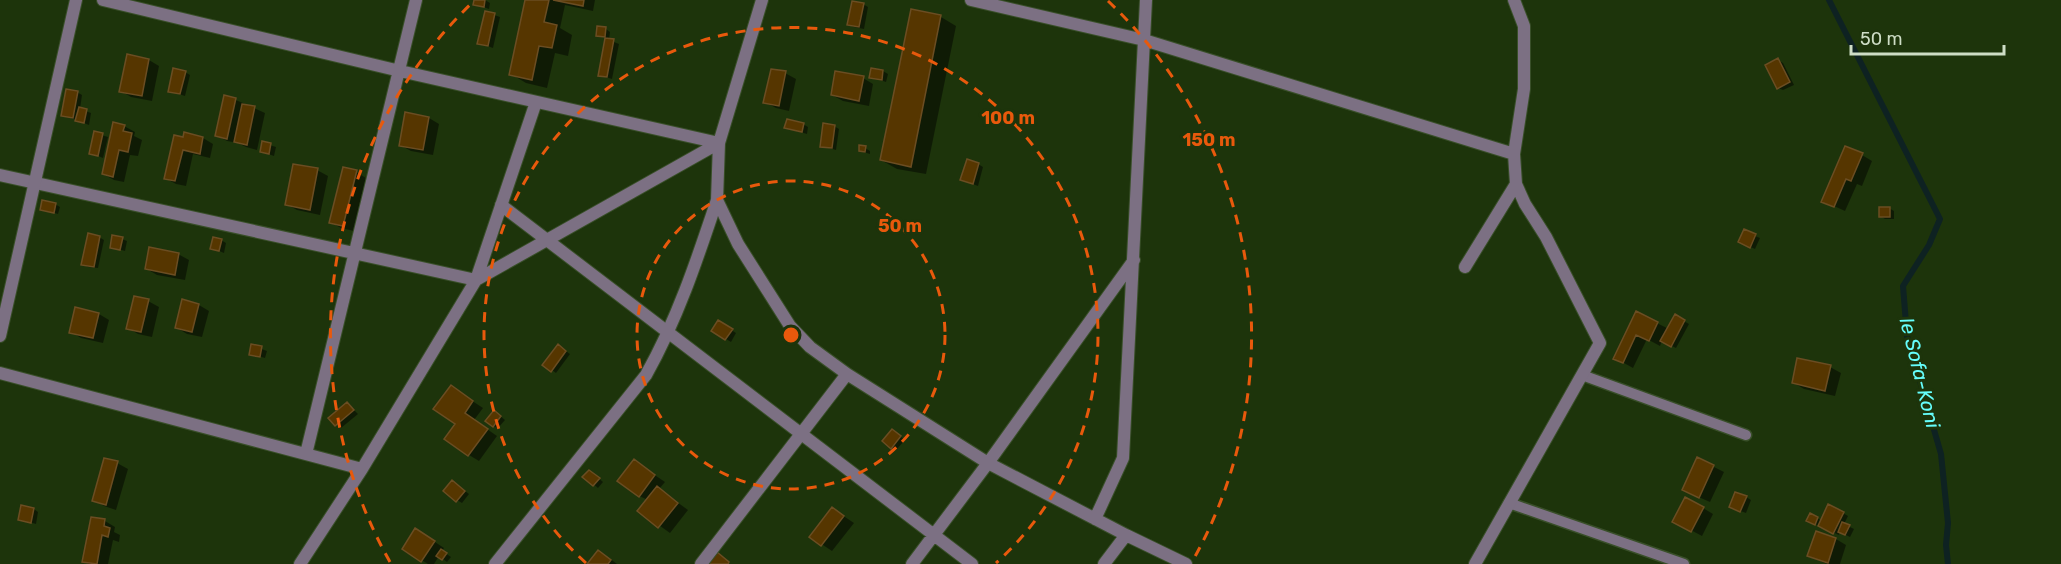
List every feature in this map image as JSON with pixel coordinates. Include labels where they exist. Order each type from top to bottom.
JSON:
[{"type":"street","points":[[0,336],[76,0]]},
{"type":"street","points":[[103,0],[400,71],[719,143]]},
{"type":"street","points":[[306,454],[416,0]]},
{"type":"street","points":[[495,564],[646,375],[668,332],[692,277],[717,200],[719,143],[762,0]]},
{"type":"street","points":[[971,0],[1144,40],[1514,153]]},
{"type":"street","points":[[1095,519],[1124,458],[1146,0]]},
{"type":"street","points":[[1475,564],[1600,343],[1516,184],[1514,153],[1524,89],[1524,26],[1515,0]]},
{"type":"street","points":[[304,563],[476,280],[536,102]]},
{"type":"street","points":[[0,175],[476,280],[719,143]]},
{"type":"street","points":[[1465,267],[1516,184]]},
{"type":"street","points":[[717,200],[738,244],[790,326],[810,348],[988,464],[1126,536],[1186,564]]},
{"type":"street","points":[[501,205],[972,564]]},
{"type":"street","points":[[912,564],[988,464],[1134,260]]},
{"type":"street","points":[[0,373],[362,469]]},
{"type":"street","points":[[701,564],[847,374]]},
{"type":"street","points":[[1104,564],[1126,536]]},
{"type":"lane","points":[[1582,375],[1746,435]]},
{"type":"lane","points":[[1509,503],[1684,564]]},
{"type":"building","points":[[474,0],[485,0],[484,7],[473,5]]},
{"type":"building","points":[[525,0],[549,0],[544,22],[557,25],[552,48],[539,46],[532,80],[509,75]]},
{"type":"building","points":[[553,0],[584,0],[583,6]]},
{"type":"building","points":[[852,1],[864,3],[859,27],[847,25]]},
{"type":"building","points":[[911,9],[941,15],[911,167],[880,160]]},
{"type":"building","points":[[485,11],[495,13],[488,46],[477,44]]},
{"type":"building","points":[[597,26],[606,27],[605,37],[596,36]]},
{"type":"building","points":[[605,38],[614,39],[607,77],[598,76]]},
{"type":"building","points":[[127,54],[149,59],[142,96],[119,92]]},
{"type":"building","points":[[1778,58],[1790,82],[1777,89],[1765,65]]},
{"type":"building","points":[[173,68],[186,71],[180,94],[168,92]]},
{"type":"building","points":[[871,68],[883,70],[882,80],[869,78]]},
{"type":"building","points":[[771,69],[786,71],[779,106],[763,103]]},
{"type":"building","points":[[835,71],[864,76],[859,101],[831,95]]},
{"type":"building","points":[[66,89],[78,91],[73,118],[61,116]]},
{"type":"building","points":[[224,95],[236,98],[227,139],[215,136]]},
{"type":"building","points":[[242,104],[255,106],[247,145],[234,142]]},
{"type":"building","points":[[79,107],[87,109],[84,123],[75,121]]},
{"type":"building","points":[[405,112],[429,117],[423,150],[399,146]]},
{"type":"building","points":[[787,119],[804,123],[802,132],[784,128]]},
{"type":"building","points":[[113,122],[125,125],[123,131],[132,133],[128,152],[119,150],[113,177],[102,174]]},
{"type":"building","points":[[823,123],[835,125],[832,148],[820,147]]},
{"type":"building","points":[[94,131],[103,133],[98,156],[89,154]]},
{"type":"building","points":[[184,132],[203,137],[200,154],[183,150],[175,181],[164,179],[174,135],[183,137]]},
{"type":"building","points":[[262,141],[271,143],[269,154],[260,152]]},
{"type":"building","points":[[859,145],[866,146],[865,152],[859,151]]},
{"type":"building","points":[[1845,146],[1863,153],[1851,181],[1846,179],[1834,207],[1821,202]]},
{"type":"building","points":[[967,159],[979,163],[973,184],[960,180]]},
{"type":"building","points":[[293,164],[318,168],[310,210],[285,205]]},
{"type":"building","points":[[343,167],[357,170],[343,226],[329,223]]},
{"type":"building","points":[[42,200],[56,203],[54,213],[40,210]]},
{"type":"building","points":[[1879,207],[1890,207],[1890,217],[1879,217]]},
{"type":"building","points":[[1744,229],[1756,234],[1750,248],[1738,242]]},
{"type":"building","points":[[88,233],[100,236],[94,267],[81,265]]},
{"type":"building","points":[[112,235],[123,237],[120,250],[110,248]]},
{"type":"building","points":[[213,237],[222,239],[219,251],[210,249]]},
{"type":"building","points":[[149,247],[179,253],[175,275],[145,269]]},
{"type":"building","points":[[134,296],[149,299],[141,332],[126,329]]},
{"type":"building","points":[[182,299],[199,304],[192,332],[175,328]]},
{"type":"building","points":[[75,307],[99,313],[93,338],[69,333]]},
{"type":"building","points":[[1636,311],[1658,322],[1649,341],[1636,335],[1623,363],[1613,359]]},
{"type":"building","points":[[1675,314],[1685,320],[1671,347],[1660,341]]},
{"type":"building","points":[[718,320],[733,329],[725,340],[711,331]]},
{"type":"building","points":[[251,344],[262,346],[260,357],[249,355]]},
{"type":"building","points":[[558,344],[566,351],[551,372],[542,365]]},
{"type":"building","points":[[1797,358],[1831,365],[1825,391],[1792,383]]},
{"type":"building","points":[[451,385],[473,401],[465,413],[488,429],[468,456],[444,439],[455,424],[433,409]]},
{"type":"building","points":[[347,402],[354,410],[335,426],[328,418]]},
{"type":"building","points":[[494,410],[501,416],[493,427],[485,421]]},
{"type":"building","points":[[892,429],[901,436],[891,449],[882,441]]},
{"type":"building","points":[[1697,457],[1714,465],[1699,498],[1682,490]]},
{"type":"building","points":[[104,458],[118,461],[106,505],[92,501]]},
{"type":"building","points":[[634,459],[655,475],[639,497],[617,481]]},
{"type":"building","points":[[589,470],[600,478],[593,486],[582,477]]},
{"type":"building","points":[[452,480],[465,491],[456,502],[443,491]]},
{"type":"building","points":[[657,486],[678,503],[658,528],[637,511]]},
{"type":"building","points":[[1735,492],[1747,496],[1740,512],[1729,507]]},
{"type":"building","points":[[1685,497],[1704,507],[1691,532],[1672,522]]},
{"type":"building","points":[[1828,504],[1844,512],[1833,534],[1818,526]]},
{"type":"building","points":[[21,505],[34,508],[31,523],[18,520]]},
{"type":"building","points":[[832,507],[844,516],[821,546],[809,537]]},
{"type":"building","points":[[1810,513],[1818,517],[1815,525],[1806,521]]},
{"type":"building","points":[[91,517],[105,519],[104,526],[110,528],[108,537],[102,535],[97,564],[82,562]]},
{"type":"building","points":[[1842,522],[1850,525],[1845,535],[1838,532]]},
{"type":"building","points":[[415,528],[435,541],[421,562],[402,549]]},
{"type":"building","points":[[1816,531],[1836,538],[1828,563],[1807,556]]},
{"type":"building","points":[[441,549],[447,553],[442,560],[436,556]]},
{"type":"building","points":[[598,550],[611,560],[608,564],[587,564]]},
{"type":"building","points":[[717,552],[729,562],[728,564],[707,564]]},
{"type":"waterway","name":"le Sofa-Koni","points":[[1829,0],[1940,219],[1929,245],[1903,286],[1907,336],[1941,454],[1948,523],[1946,545],[1948,564]]}]
